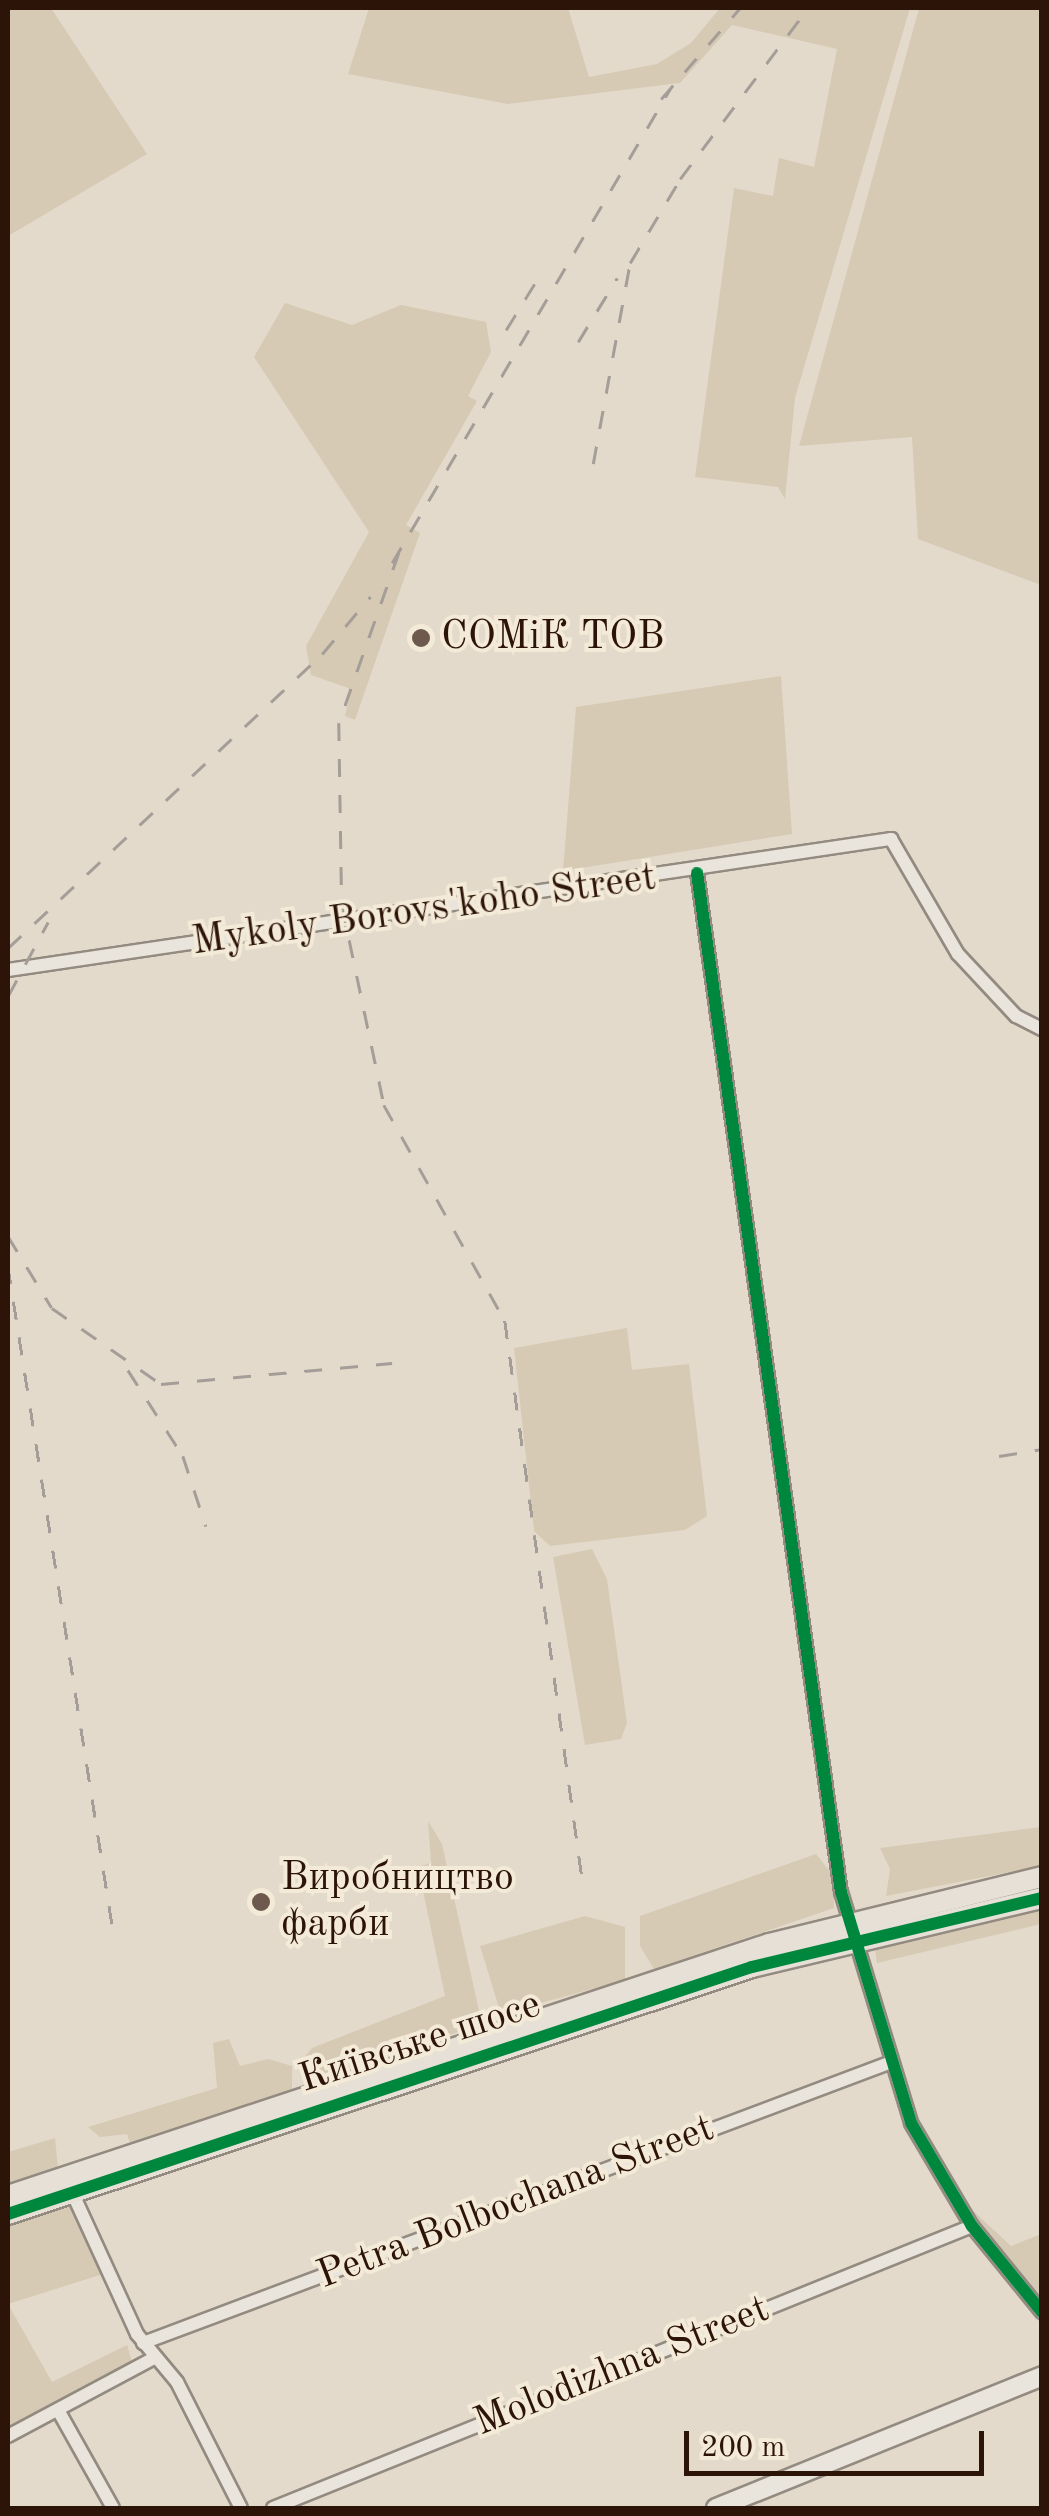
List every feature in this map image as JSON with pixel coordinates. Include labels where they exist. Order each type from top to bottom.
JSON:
[{"type":"main road","points":[[8,2196],[852,1930],[1042,1878]]},
{"type":"main road","points":[[852,1930],[1042,1898]]},
{"type":"main road","name":"Київське шосе","points":[[8,2214],[852,1930]]},
{"type":"street","name":"Mykoly Borovs'koho Street","points":[[8,970],[697,872],[891,839],[958,954],[1016,1016],[1042,1029]]},
{"type":"street","points":[[697,872],[815,1732],[852,1930],[888,2063],[972,2226],[1042,2312]]},
{"type":"street","name":"Petra Bolbochana Street","points":[[144,2344],[888,2063]]},
{"type":"street","points":[[72,2192],[144,2344],[177,2382],[241,2508]]},
{"type":"street","name":"Molodizhna Street","points":[[273,2508],[972,2226]]},
{"type":"street","points":[[8,2436],[154,2358]]},
{"type":"street","points":[[716,2508],[1042,2376]]},
{"type":"street","points":[[58,2410],[113,2508]]},
{"type":"shaded area","points":[[8,8],[51,8],[147,154],[8,236]]},
{"type":"shaded area","points":[[369,8],[568,8],[589,77],[657,64],[691,43],[720,8],[910,8],[795,398],[785,499],[778,487],[695,477],[734,188],[773,196],[779,158],[814,167],[837,49],[732,25],[680,83],[508,104],[348,74]]},
{"type":"shaded area","points":[[919,8],[1041,8],[1041,585],[918,539],[912,437],[799,446]]},
{"type":"shaded area","points":[[285,303],[352,325],[401,305],[486,322],[491,352],[468,396],[477,401],[406,525],[420,533],[355,720],[345,716],[351,689],[311,675],[306,646],[369,532],[254,357]]},
{"type":"shaded area","points":[[781,676],[792,834],[563,871],[576,707]]},
{"type":"shaded area","points":[[627,1328],[632,1370],[689,1364],[707,1516],[685,1530],[550,1546],[534,1531],[514,1348]]},
{"type":"shaded area","points":[[592,1549],[607,1579],[627,1723],[621,1739],[585,1745],[553,1557]]},
{"type":"shaded area","points":[[428,1821],[442,1844],[482,2024],[310,2082],[301,2061],[312,2048],[445,1996],[418,1867],[431,1863]]},
{"type":"shaded area","points":[[1041,1827],[1041,1866],[886,1896],[890,1869],[880,1848]]},
{"type":"shaded area","points":[[816,1854],[833,1875],[834,1908],[654,1969],[640,1946],[640,1916]]},
{"type":"shaded area","points":[[1041,1910],[1041,1924],[877,1963],[874,1943]]},
{"type":"shaded area","points":[[585,1916],[625,1927],[625,1980],[501,2014],[480,1946]]},
{"type":"shaded area","points":[[229,2039],[240,2066],[268,2059],[292,2066],[292,2091],[130,2143],[127,2134],[100,2137],[88,2127],[217,2088],[213,2043]]},
{"type":"shaded area","points":[[55,2138],[58,2168],[8,2185],[8,2152]]},
{"type":"shaded area","points":[[72,2206],[103,2274],[8,2304],[8,2226]]},
{"type":"shaded area","points":[[968,2206],[1011,2246],[1041,2234],[1041,2300]]},
{"type":"shaded area","points":[[8,2304],[52,2382],[127,2345],[132,2362],[8,2433]]},
{"type":"railway","points":[[661,99],[740,8]]},
{"type":"railway","points":[[593,464],[630,263],[680,179],[808,8]]},
{"type":"railway","points":[[392,563],[670,89]]},
{"type":"railway","points":[[506,330],[540,275]]},
{"type":"railway","points":[[578,342],[617,278]]},
{"type":"railway","points":[[399,553],[339,723],[342,905],[384,1105],[505,1321],[584,1892]]},
{"type":"railway","points":[[8,948],[322,654],[370,597]]},
{"type":"railway","points":[[8,996],[48,922]]},
{"type":"railway","points":[[8,1236],[52,1308],[161,1384],[392,1363]]},
{"type":"railway","points":[[8,1266],[113,1930]]},
{"type":"railway","points":[[128,1370],[183,1456],[206,1526]]},
{"type":"railway","points":[[999,1456],[1042,1449]]},
{"type":"cycle path","points":[[697,873],[841,1892],[911,2123],[972,2226],[1042,2312]]},
{"type":"cycle path","points":[[8,2214],[752,1967],[1042,1898]]},
{"type":"place","name":"СОМіК ТОВ","points":[[421,638]]},
{"type":"place","name":"Виробництво фарби","points":[[261,1902]]}]
